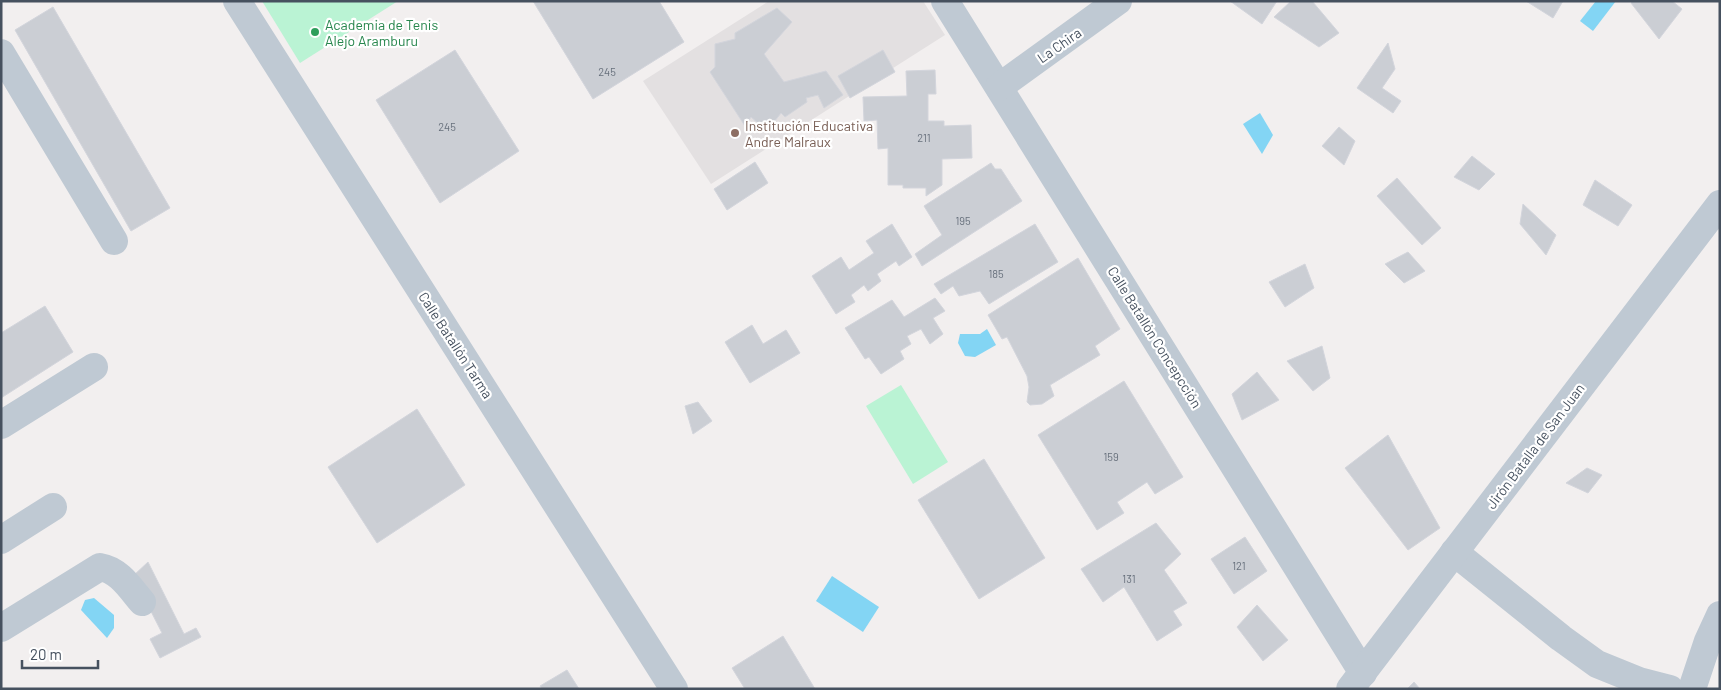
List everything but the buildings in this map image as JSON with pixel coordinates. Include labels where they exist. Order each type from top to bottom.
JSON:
[{"type":"street","name":"Calle Batallón Tarma","points":[[237,1],[674,689]]},
{"type":"street","name":"Calle Batallón Concepcción","points":[[945,1],[999,87],[1357,681]]},
{"type":"street","name":"La Chira","points":[[999,87],[1118,1]]},
{"type":"street","points":[[1,53],[114,241]]},
{"type":"street","name":"Jirón Batalla de San Juan","points":[[1357,681],[1720,204]]},
{"type":"street","points":[[1,425],[94,367]]},
{"type":"street","points":[[1,540],[52,507]]},
{"type":"street","points":[[1454,552],[1561,638],[1597,664],[1639,681],[1670,689]]},
{"type":"street","points":[[1,628],[100,567],[108,568],[118,574],[142,602]]},
{"type":"street","points":[[1692,689],[1708,641],[1720,615]]},
{"type":"shaded area","name":"Institución Educativa Andre Malraux","points":[[769,1],[923,1],[945,35],[711,184],[643,81]]},
{"type":"green space","name":"Academia de Tenis Alejo Aramburu","points":[[262,1],[398,1],[300,63]]},
{"type":"green space","points":[[901,385],[948,462],[913,484],[866,406]]},
{"type":"water","points":[[1596,1],[1616,1],[1593,31],[1580,21]]},
{"type":"water","points":[[1260,113],[1273,135],[1262,154],[1243,124]]},
{"type":"water","points":[[987,329],[996,345],[975,357],[965,356],[958,343],[960,334],[980,334]]},
{"type":"water","points":[[832,576],[879,607],[863,632],[816,601]]},
{"type":"water","points":[[94,598],[114,615],[114,628],[107,638],[81,610],[85,600]]},
{"type":"place","name":"Academia de Tenis Alejo Aramburu","points":[[315,32]]},
{"type":"place","name":"Institución Educativa Andre Malraux","points":[[735,133]]}]
